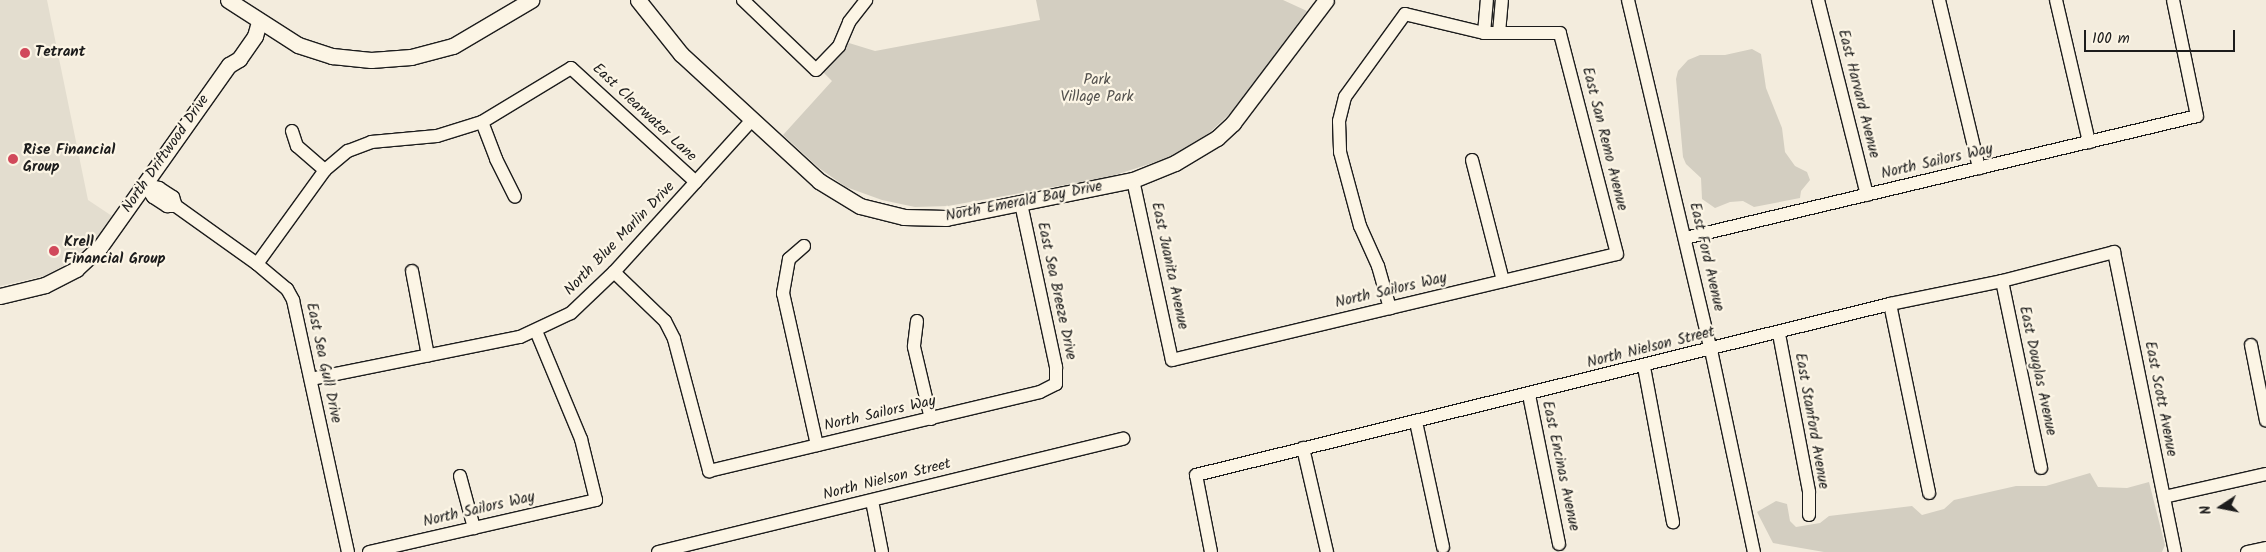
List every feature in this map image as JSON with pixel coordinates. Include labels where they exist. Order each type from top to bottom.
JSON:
[{"type":"street","points":[[228,0],[259,22],[298,45],[332,56],[394,59],[433,53],[462,42],[531,0]]},
{"type":"street","name":"North Emerald Bay Drive","points":[[638,0],[672,44],[819,181],[860,206],[904,217],[946,218],[1133,180],[1175,163],[1217,138],[1233,122],[1326,0]]},
{"type":"street","points":[[743,0],[816,70],[839,46],[848,22],[866,0]]},
{"type":"street","points":[[1484,33],[1487,0]]},
{"type":"street","points":[[1390,308],[1378,266],[1360,226],[1340,152],[1339,121],[1345,97],[1405,14],[1484,33],[1499,33],[1502,0]]},
{"type":"street","name":"East Ford Avenue","points":[[1628,0],[1711,350],[1754,552]]},
{"type":"street","name":"East Harvard Avenue","points":[[1818,0],[1867,195]]},
{"type":"street","points":[[1939,0],[1979,168]]},
{"type":"street","points":[[2056,0],[2089,142]]},
{"type":"street","name":"North Sailors Way","points":[[1685,238],[2197,116],[2173,0]]},
{"type":"street","name":"North Driftwood Drive","points":[[0,296],[39,288],[76,269],[100,247],[229,65],[239,59],[255,36],[259,22]]},
{"type":"street","name":"East San Remo Avenue","points":[[1499,33],[1560,33],[1617,254]]},
{"type":"street","name":"East Clearwater Lane","points":[[482,122],[571,68],[696,182]]},
{"type":"street","name":"North Blue Marlin Drive","points":[[311,380],[536,331],[570,313],[614,272],[752,120]]},
{"type":"street","points":[[257,264],[324,170],[348,151],[371,142],[438,136],[482,122],[496,159],[515,197]]},
{"type":"street","points":[[292,131],[296,146],[324,170]]},
{"type":"street","points":[[1472,160],[1503,281]]},
{"type":"street","name":"East Juanita Avenue","points":[[1133,180],[1172,360]]},
{"type":"street","name":"East Sea Gull Drive","points":[[144,184],[159,188],[173,197],[176,206],[257,264],[286,289],[293,300],[348,552]]},
{"type":"street","name":"East Sea Breeze Drive","points":[[1021,204],[1056,368],[1056,384]]},
{"type":"street","points":[[804,246],[789,259],[783,293],[817,445]]},
{"type":"street","name":"North Nielson Street","points":[[1211,552],[1196,474],[1779,334],[1890,304],[2002,281],[2114,252]]},
{"type":"street","name":"East Scott Avenue","points":[[2114,252],[2175,552]]},
{"type":"street","name":"North Sailors Way","points":[[1172,360],[1617,254]]},
{"type":"street","points":[[412,271],[428,356]]},
{"type":"street","name":"North Sailors Way","points":[[614,272],[665,321],[674,339],[709,471],[1040,392],[1056,384]]},
{"type":"street","name":"East Douglas Avenue","points":[[2002,281],[2041,468]]},
{"type":"street","points":[[1890,304],[1929,494]]},
{"type":"street","points":[[917,321],[914,347],[931,419]]},
{"type":"street","name":"North Sailors Way","points":[[369,552],[596,500],[581,439],[536,331]]},
{"type":"street","name":"East Stanford Avenue","points":[[1779,334],[1810,492],[1809,515]]},
{"type":"street","points":[[2250,345],[2266,421]]},
{"type":"street","points":[[1644,367],[1673,522]]},
{"type":"street","name":"East Encinas Avenue","points":[[1529,395],[1559,544]]},
{"type":"street","points":[[1416,422],[1443,547]]},
{"type":"street","name":"North Nielson Street","points":[[658,552],[1123,439]]},
{"type":"street","points":[[1303,448],[1327,552]]},
{"type":"street","points":[[2164,497],[2266,474]]},
{"type":"street","points":[[460,476],[474,528]]},
{"type":"street","points":[[872,501],[882,552]]},
{"type":"street","points":[[2246,552],[2266,548]]},
{"type":"shaded area","points":[[0,0],[47,0],[88,200],[112,216],[97,238],[63,266],[44,276],[0,286]]},
{"type":"green space","name":"Park Village Park","points":[[1036,0],[1283,0],[1307,11],[1236,108],[1208,134],[1168,158],[1109,177],[948,206],[915,207],[882,200],[846,187],[819,168],[783,135],[832,81],[823,72],[849,43],[875,51],[1040,20]]},
{"type":"green space","points":[[1752,49],[1761,54],[1766,88],[1782,128],[1785,152],[1795,166],[1807,172],[1810,180],[1801,191],[1800,198],[1754,207],[1743,201],[1730,202],[1715,208],[1702,199],[1701,178],[1686,164],[1683,157],[1676,79],[1678,71],[1688,60],[1700,55],[1725,55]]},
{"type":"green space","points":[[2090,473],[2098,487],[2127,488],[2149,482],[2165,545],[2162,552],[1824,552],[1773,543],[1757,512],[1776,501],[1787,504],[1790,521],[1796,527],[1820,523],[1829,516],[1912,506],[1922,515],[1944,509],[1954,500],[2016,486],[2046,486]]},
{"type":"place","name":"Tetrant","points":[[25,53]]},
{"type":"place","name":"Rise Financial Group","points":[[13,159]]},
{"type":"place","name":"Krell Financial Group","points":[[54,251]]}]
